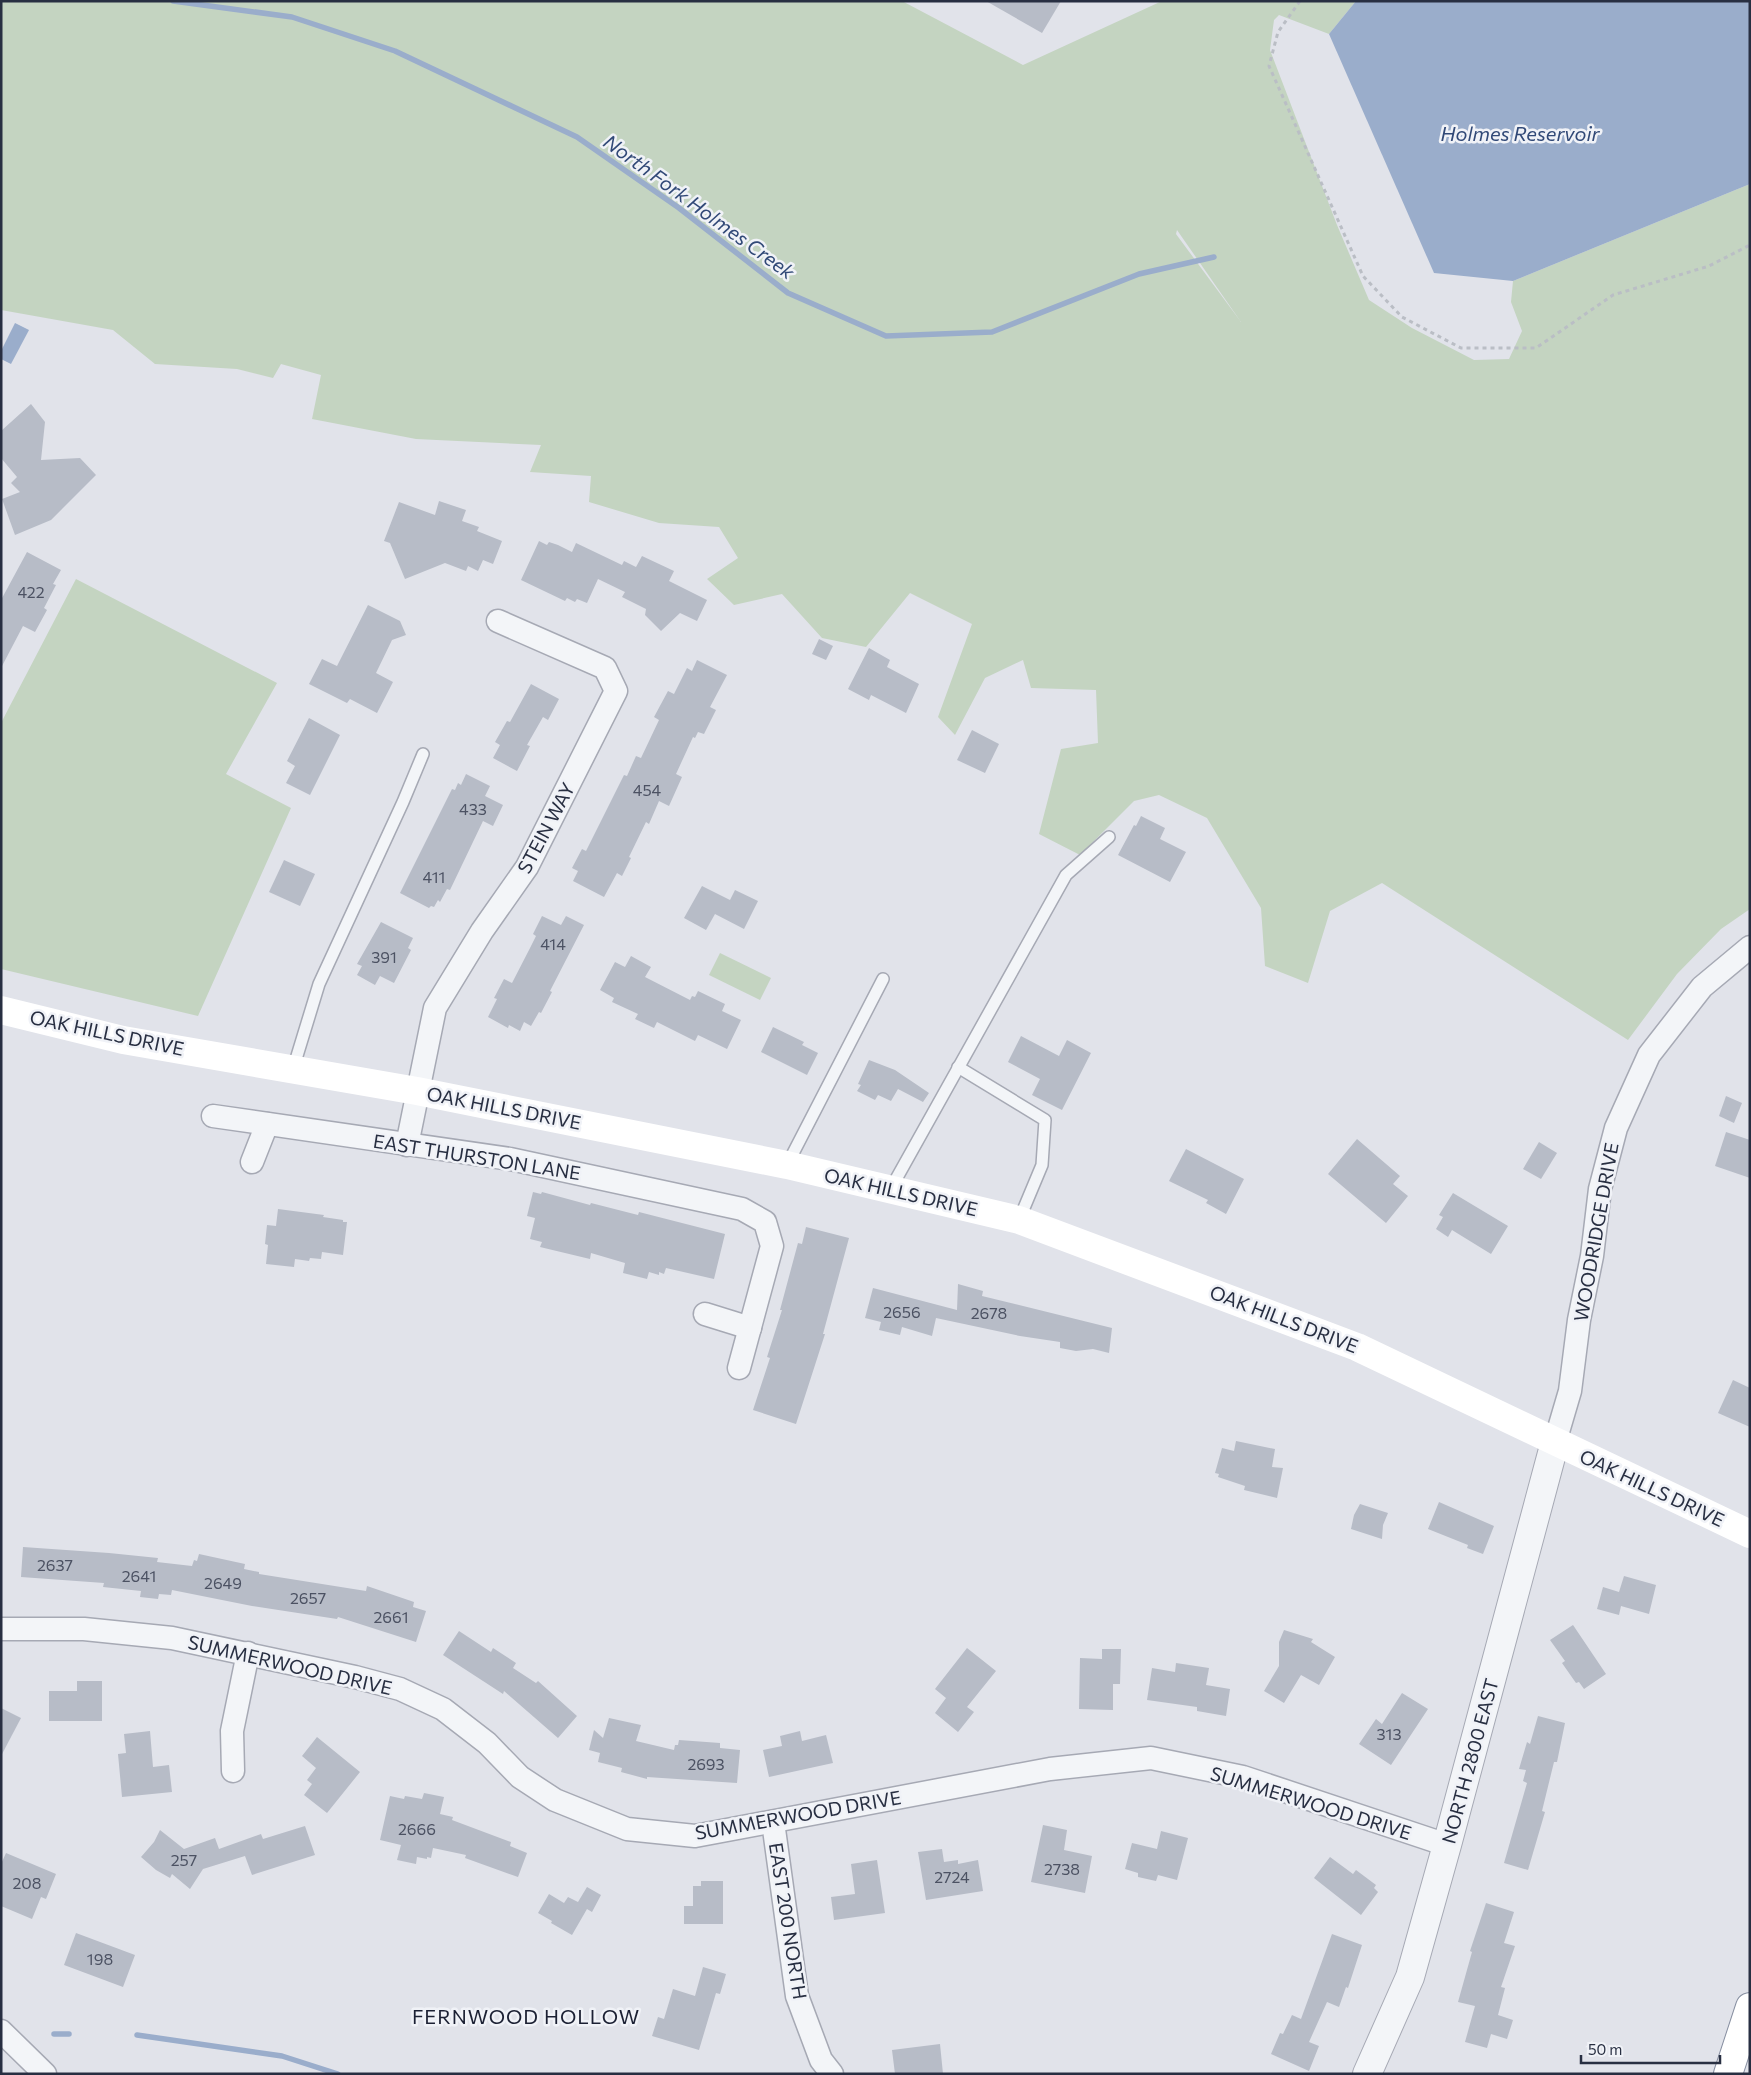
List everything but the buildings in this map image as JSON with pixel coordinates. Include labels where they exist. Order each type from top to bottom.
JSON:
[{"type":"main road","name":"OAK HILLS DRIVE","points":[[1,1010],[123,1040],[417,1091],[788,1165],[1019,1220],[1357,1347],[1750,1534]]},
{"type":"main road","points":[[1728,2074],[1750,2007]]},
{"type":"street","name":"STEIN WAY","points":[[417,1091],[435,1008],[482,931],[527,868],[616,691],[606,668],[498,621]]},
{"type":"street","name":"WOODRIDGE DRIVE","points":[[1555,1442],[1570,1390],[1579,1320],[1592,1256],[1600,1189],[1616,1128],[1650,1055],[1702,987],[1750,947]]},
{"type":"street","points":[[407,1145],[417,1091]]},
{"type":"street","name":"EAST THURSTON LANE","points":[[213,1116],[510,1159],[742,1209],[765,1222],[772,1246],[750,1328]]},
{"type":"street","points":[[252,1162],[267,1124]]},
{"type":"street","points":[[705,1314],[750,1328],[740,1368]]},
{"type":"street","name":"NORTH 2800 EAST","points":[[1367,2074],[1410,1977],[1555,1442]]},
{"type":"street","name":"SUMMERWOOD DRIVE","points":[[1,1629],[84,1629],[172,1638],[354,1676],[400,1689],[443,1709],[487,1743],[520,1777],[555,1800],[627,1830],[695,1836],[1050,1769],[1151,1758],[1243,1777],[1447,1845]]},
{"type":"street","points":[[233,1771],[232,1731],[248,1653]]},
{"type":"street","name":"EAST 200 NORTH","points":[[772,1822],[797,1996],[821,2060],[832,2074]]},
{"type":"street","points":[[1,2031],[45,2074]]},
{"type":"lane","points":[[293,1069],[319,984],[403,802],[423,754]]},
{"type":"lane","points":[[890,1190],[1066,875],[1109,837]]},
{"type":"lane","points":[[788,1165],[883,979]]},
{"type":"lane","points":[[958,1067],[1045,1120],[1042,1164],[1019,1220]]},
{"type":"path","points":[[1300,1],[1278,32],[1269,66],[1363,276],[1402,317],[1460,348],[1536,348],[1613,295],[1709,266],[1750,245]]},
{"type":"green space","points":[[1,1],[902,1],[1023,65],[1162,1],[1356,1],[1329,34],[1279,15],[1274,20],[1270,50],[1337,225],[1369,300],[1412,328],[1474,360],[1509,359],[1522,331],[1511,302],[1513,281],[1750,184],[1750,909],[1721,929],[1677,974],[1628,1040],[1382,883],[1330,911],[1308,983],[1265,966],[1261,908],[1207,818],[1159,795],[1134,801],[1080,855],[1039,834],[1061,749],[1098,743],[1096,690],[1031,688],[1023,660],[985,678],[955,735],[938,717],[972,624],[910,593],[866,647],[822,638],[782,594],[734,605],[707,579],[738,558],[719,527],[659,523],[589,502],[591,476],[530,472],[541,445],[416,439],[312,419],[321,375],[281,364],[273,378],[237,369],[155,364],[113,330],[1,310]],"holes":[[[1177,230],[1241,322],[1176,234]]]},
{"type":"green space","points":[[76,579],[277,683],[226,774],[291,808],[198,1016],[1,969],[1,723]]},
{"type":"green space","points":[[720,953],[771,978],[760,1000],[709,975]]},
{"type":"water","name":"Holmes Reservoir","points":[[1356,1],[1750,1],[1750,184],[1513,281],[1434,273],[1329,34]]},
{"type":"water","points":[[15,323],[29,330],[11,364],[1,359],[1,351]]},
{"type":"waterway","name":"North Fork Holmes Creek","points":[[173,1],[292,17],[395,51],[577,137],[679,208],[788,293],[886,336],[992,332],[1139,274],[1214,257]]},
{"type":"waterway","name":"North Fork Holmes Creek","points":[[54,2034],[69,2034]]},
{"type":"waterway","name":"North Fork Holmes Creek","points":[[137,2035],[282,2056],[338,2074]]},
{"type":"district","name":"FERNWOOD HOLLOW","points":[[526,2017]]}]
